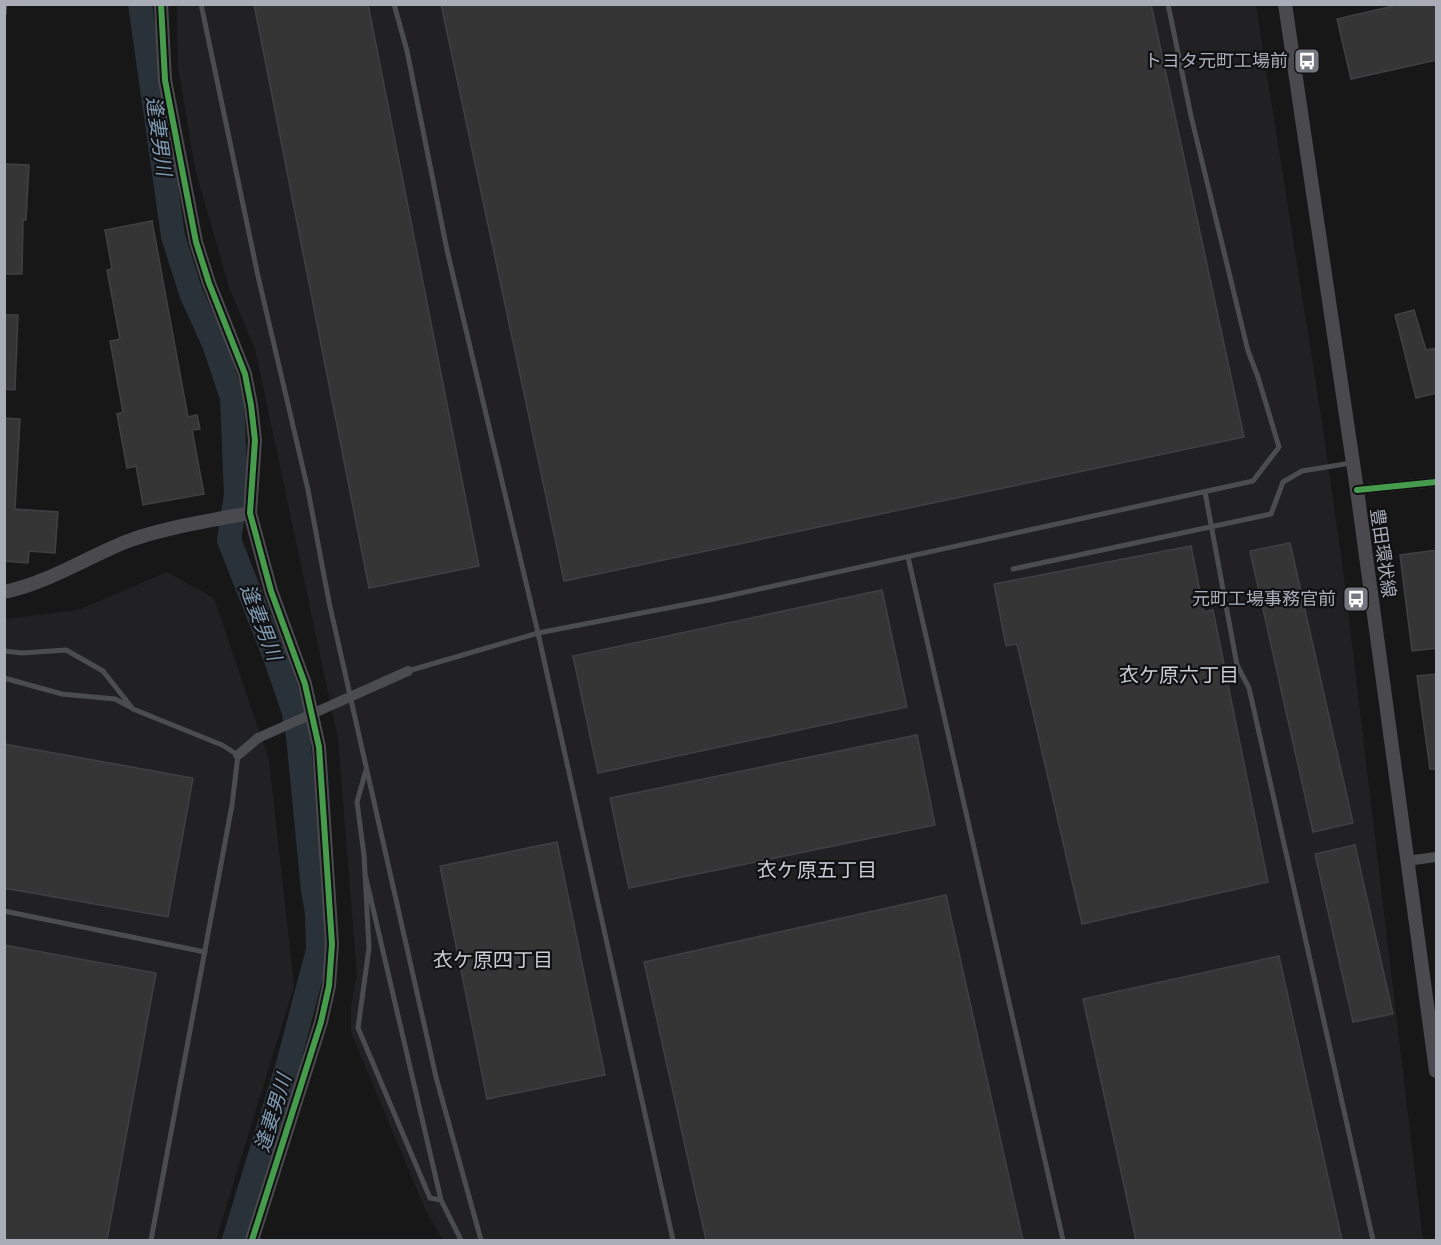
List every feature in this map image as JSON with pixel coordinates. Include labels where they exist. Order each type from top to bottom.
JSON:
[{"type":"street","points":[[161,4],[165,80],[195,233],[209,283],[245,374],[251,405],[255,440],[245,514],[271,591],[287,629],[314,717],[320,762],[332,944],[329,986],[321,1022],[252,1240]]},
{"type":"street","name":"豊田環状線","points":[[1286,4],[1357,490],[1437,1071]]},
{"type":"street","points":[[1357,490],[1437,482]]},
{"type":"street","points":[[4,592],[24,588],[129,541],[245,514]]},
{"type":"street","points":[[238,755],[258,738],[408,671]]},
{"type":"street","points":[[1407,861],[1437,857]]},
{"type":"lane","points":[[4,14],[5,4]]},
{"type":"lane","points":[[201,4],[436,1077],[482,1240]]},
{"type":"lane","points":[[394,4],[407,51],[447,250],[538,633],[673,1240]]},
{"type":"lane","points":[[408,671],[538,633],[909,557],[1253,481],[1279,447],[1245,340],[1191,116],[1168,4]]},
{"type":"lane","points":[[1013,569],[1210,529],[1271,514],[1283,482],[1302,471],[1353,462]]},
{"type":"lane","points":[[1205,492],[1236,664],[1249,688],[1373,1240]]},
{"type":"lane","points":[[909,557],[1063,1240]]},
{"type":"lane","points":[[4,651],[22,653],[66,650],[103,671],[133,709]]},
{"type":"lane","points":[[4,678],[62,694],[115,699],[133,709],[222,744],[238,755],[232,805],[205,952],[195,990],[151,1240]]},
{"type":"lane","points":[[367,769],[357,802],[365,874],[369,948],[358,1028],[430,1198],[441,1200]]},
{"type":"lane","points":[[365,874],[441,1200],[461,1240]]},
{"type":"lane","points":[[4,910],[205,952]]},
{"type":"shaded area","points":[[177,5],[1256,5],[1321,415],[1344,577],[1423,1240],[443,1240],[425,1209],[351,1032],[351,1005],[357,976],[338,739],[255,349],[229,287],[195,169],[178,67]]},
{"type":"shaded area","points":[[167,572],[214,598],[269,760],[294,986],[216,1240],[5,1240],[4,619],[78,610]]},
{"type":"building","points":[[254,4],[368,4],[479,566],[369,588]]},
{"type":"building","points":[[441,4],[1151,4],[1244,437],[564,581]]},
{"type":"building","points":[[1402,4],[1437,4],[1437,60],[1351,79],[1337,19]]},
{"type":"building","points":[[4,164],[29,165],[26,220],[23,220],[22,274],[4,274]]},
{"type":"building","points":[[152,221],[188,417],[197,415],[200,429],[192,430],[204,494],[143,505],[136,466],[127,468],[117,414],[123,412],[110,341],[120,339],[107,270],[112,269],[105,230]]},
{"type":"building","points":[[1414,310],[1426,350],[1437,348],[1437,393],[1416,398],[1395,315]]},
{"type":"building","points":[[4,315],[18,315],[15,390],[4,389]]},
{"type":"building","points":[[4,418],[20,419],[15,509],[58,512],[55,553],[29,551],[28,563],[4,561]]},
{"type":"building","points":[[1290,543],[1353,823],[1313,832],[1250,551]]},
{"type":"building","points":[[1191,546],[1204,612],[1213,610],[1268,882],[1082,924],[1017,644],[1006,646],[994,584]]},
{"type":"building","points":[[1437,550],[1437,648],[1412,651],[1400,555]]},
{"type":"building","points":[[882,590],[907,707],[598,773],[573,656]]},
{"type":"building","points":[[1437,674],[1437,769],[1430,769],[1417,676]]},
{"type":"building","points":[[917,735],[935,825],[629,888],[610,798]]},
{"type":"building","points":[[4,744],[193,778],[168,917],[4,888]]},
{"type":"building","points":[[557,842],[605,1075],[487,1099],[440,866]]},
{"type":"building","points":[[1355,845],[1393,1014],[1353,1022],[1315,854]]},
{"type":"building","points":[[946,895],[1023,1240],[706,1240],[644,962]]},
{"type":"building","points":[[4,945],[156,973],[107,1240],[4,1240]]},
{"type":"building","points":[[1279,956],[1342,1240],[1136,1240],[1083,999]]},
{"type":"waterway","name":"逢妻男川","points":[[140,4],[173,236],[191,293],[214,344],[232,398],[236,495],[229,540],[293,709],[317,912],[318,950],[288,1064],[234,1240]]},
{"type":"cycle path","points":[[161,4],[165,80],[196,242],[209,283],[245,374],[251,405],[255,440],[250,513],[271,591],[305,684],[319,747],[332,944],[329,986],[321,1022],[252,1240]]},
{"type":"cycle path","points":[[1357,490],[1436,482]]},
{"type":"place","name":"トヨタ元町工場前","points":[[1307,61]]},
{"type":"place","name":"元町工場事務官前","points":[[1356,599]]},
{"type":"district","name":"衣ケ原六丁目","points":[[1179,675]]},
{"type":"district","name":"衣ケ原五丁目","points":[[817,870]]},
{"type":"district","name":"衣ケ原四丁目","points":[[493,960]]}]
